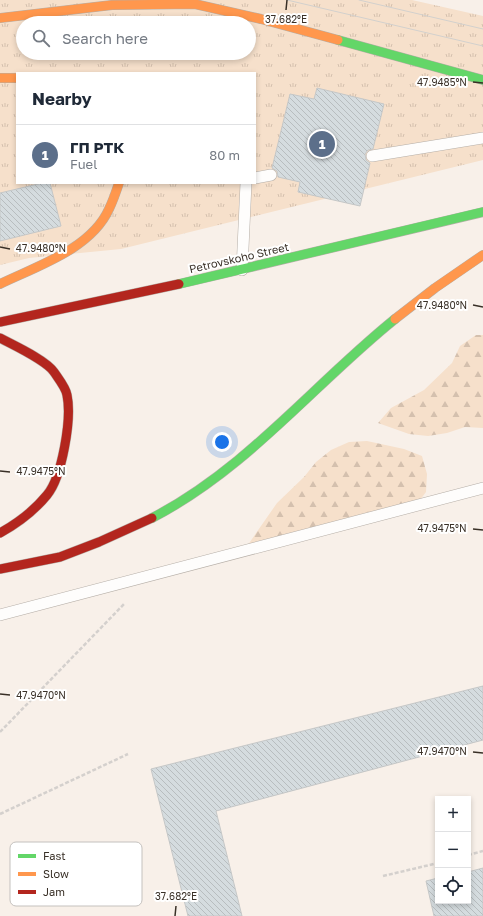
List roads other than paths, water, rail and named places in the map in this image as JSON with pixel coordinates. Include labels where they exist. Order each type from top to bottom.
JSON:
[{"type":"main road","points":[[17,16],[112,5],[195,4],[248,16]]},
{"type":"main road","points":[[0,18],[16,16]]},
{"type":"main road","points":[[256,18],[483,80]]},
{"type":"main road","points":[[0,78],[16,78]]},
{"type":"main road","points":[[0,284],[79,245],[98,226],[109,210],[119,184]]},
{"type":"main road","name":"Petrovskoho Street","points":[[0,322],[242,270],[483,212]]},
{"type":"main road","points":[[0,569],[67,555],[151,519],[193,495],[232,466],[301,407],[361,348],[443,280],[483,256]]},
{"type":"main road","points":[[0,338],[24,350],[53,370],[67,394],[69,418],[62,461],[48,494],[20,522],[0,533]]},
{"type":"lane","points":[[372,156],[483,138]]},
{"type":"lane","points":[[256,178],[271,175]]},
{"type":"lane","points":[[242,270],[246,184]]},
{"type":"lane","points":[[0,615],[483,488]]},
{"type":"tram line","points":[[287,0],[483,46]]},
{"type":"tram line","points":[[359,0],[483,29]]},
{"type":"place","name":"ГП РТК","points":[[322,144]]}]
